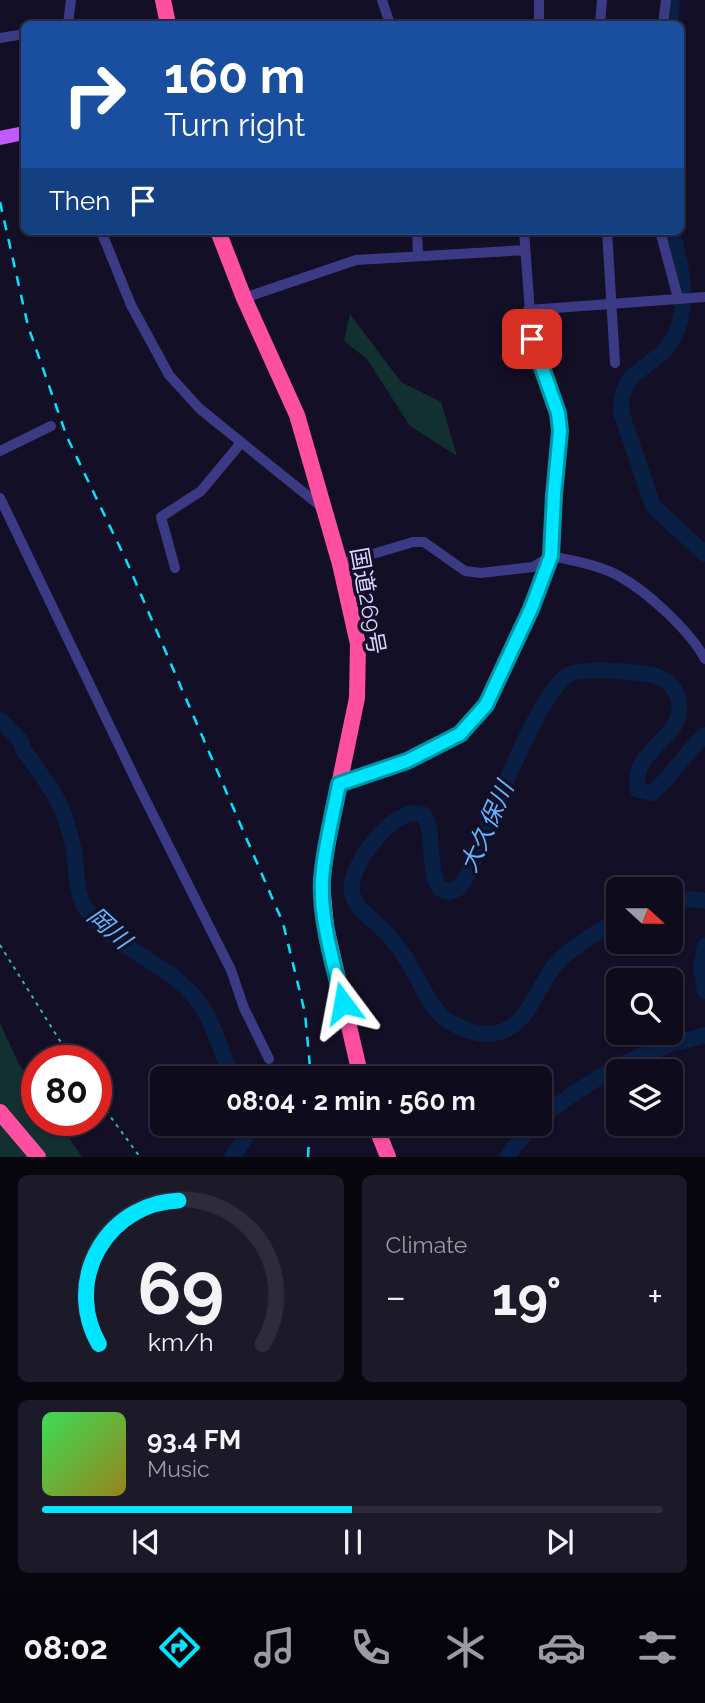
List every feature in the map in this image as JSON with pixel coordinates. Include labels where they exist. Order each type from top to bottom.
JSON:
[{"type":"highway","points":[[163,0],[167,21]]},
{"type":"highway","name":"国道269号","points":[[220,235],[244,298],[297,415],[326,510],[358,644],[357,698],[328,838],[322,882],[326,927],[358,1066]]},
{"type":"highway","points":[[0,1112],[38,1157]]},
{"type":"highway","points":[[380,1136],[388,1157]]},
{"type":"main road","points":[[0,138],[21,134]]},
{"type":"street","points":[[68,21],[71,0]]},
{"type":"street","points":[[382,0],[389,21]]},
{"type":"street","points":[[539,21],[540,0]]},
{"type":"street","points":[[600,21],[602,0]]},
{"type":"street","points":[[663,21],[666,0]]},
{"type":"street","points":[[0,38],[21,34]]},
{"type":"street","points":[[103,235],[131,305],[169,375],[200,409],[326,510]]},
{"type":"street","points":[[417,235],[418,255]]},
{"type":"street","points":[[339,784],[407,761],[460,734],[486,705],[510,657],[551,556],[560,431],[554,402],[532,339],[524,235]]},
{"type":"street","points":[[607,235],[615,363]]},
{"type":"street","points":[[661,235],[678,298]]},
{"type":"street","points":[[244,298],[356,260],[525,250]]},
{"type":"street","points":[[528,310],[705,297]]},
{"type":"street","points":[[0,451],[51,426]]},
{"type":"street","points":[[175,568],[161,517],[201,491],[241,443]]},
{"type":"street","points":[[0,498],[141,791],[232,970],[244,1008],[270,1059]]},
{"type":"street","points":[[340,564],[413,542],[424,542],[465,571],[533,567],[551,556],[583,562],[618,575],[643,593],[675,622],[705,659]]},
{"type":"path","points":[[0,945],[63,1045]]},
{"type":"path","points":[[112,1119],[140,1157]]},
{"type":"green space","points":[[350,314],[401,382],[441,402],[457,456],[410,426],[367,359],[344,341]]},
{"type":"green space","points":[[0,1023],[21,1067],[21,1136],[68,1136],[82,1157],[0,1157]]},
{"type":"waterway","name":"大久保川","points":[[670,21],[672,0]]},
{"type":"waterway","name":"大久保川","points":[[673,235],[683,284],[679,324],[667,348],[626,385],[621,412],[653,506],[705,554]]},
{"type":"waterway","name":"大久保川","points":[[606,928],[586,939],[557,963],[517,1023],[496,1033],[482,1034],[460,1027],[437,1011],[399,948],[354,899],[352,882],[363,857],[382,832],[404,816],[414,813],[424,815],[428,824],[433,871],[440,889],[450,892],[459,888],[467,876],[512,768],[540,710],[554,689],[574,673],[605,670],[652,675],[668,682],[675,691],[679,703],[674,727],[642,764],[638,775],[638,790],[652,793],[705,735]]},
{"type":"waterway","name":"岡川","points":[[0,720],[21,741],[22,747],[61,807],[73,846],[80,895],[86,909],[112,935],[188,990],[210,1021],[228,1066]]},
{"type":"waterway","name":"大久保川","points":[[683,900],[705,901]]},
{"type":"waterway","name":"大久保川","points":[[705,946],[701,967],[705,991]]},
{"type":"waterway","name":"大久保川","points":[[552,1110],[618,1067],[668,1045],[705,1035]]},
{"type":"waterway","name":"岡川","points":[[232,1157],[246,1136]]},
{"type":"waterway","name":"大久保川","points":[[507,1157],[524,1136]]},
{"type":"railway","points":[[0,202],[28,326],[67,437],[126,560],[283,923],[305,1013],[310,1066]]},
{"type":"railway","points":[[308,1157],[309,1136]]},
{"type":"route","points":[[343,1003],[326,927],[322,882],[339,784],[407,761],[460,734],[486,705],[531,609],[551,556],[560,431],[558,413],[532,339]]}]
